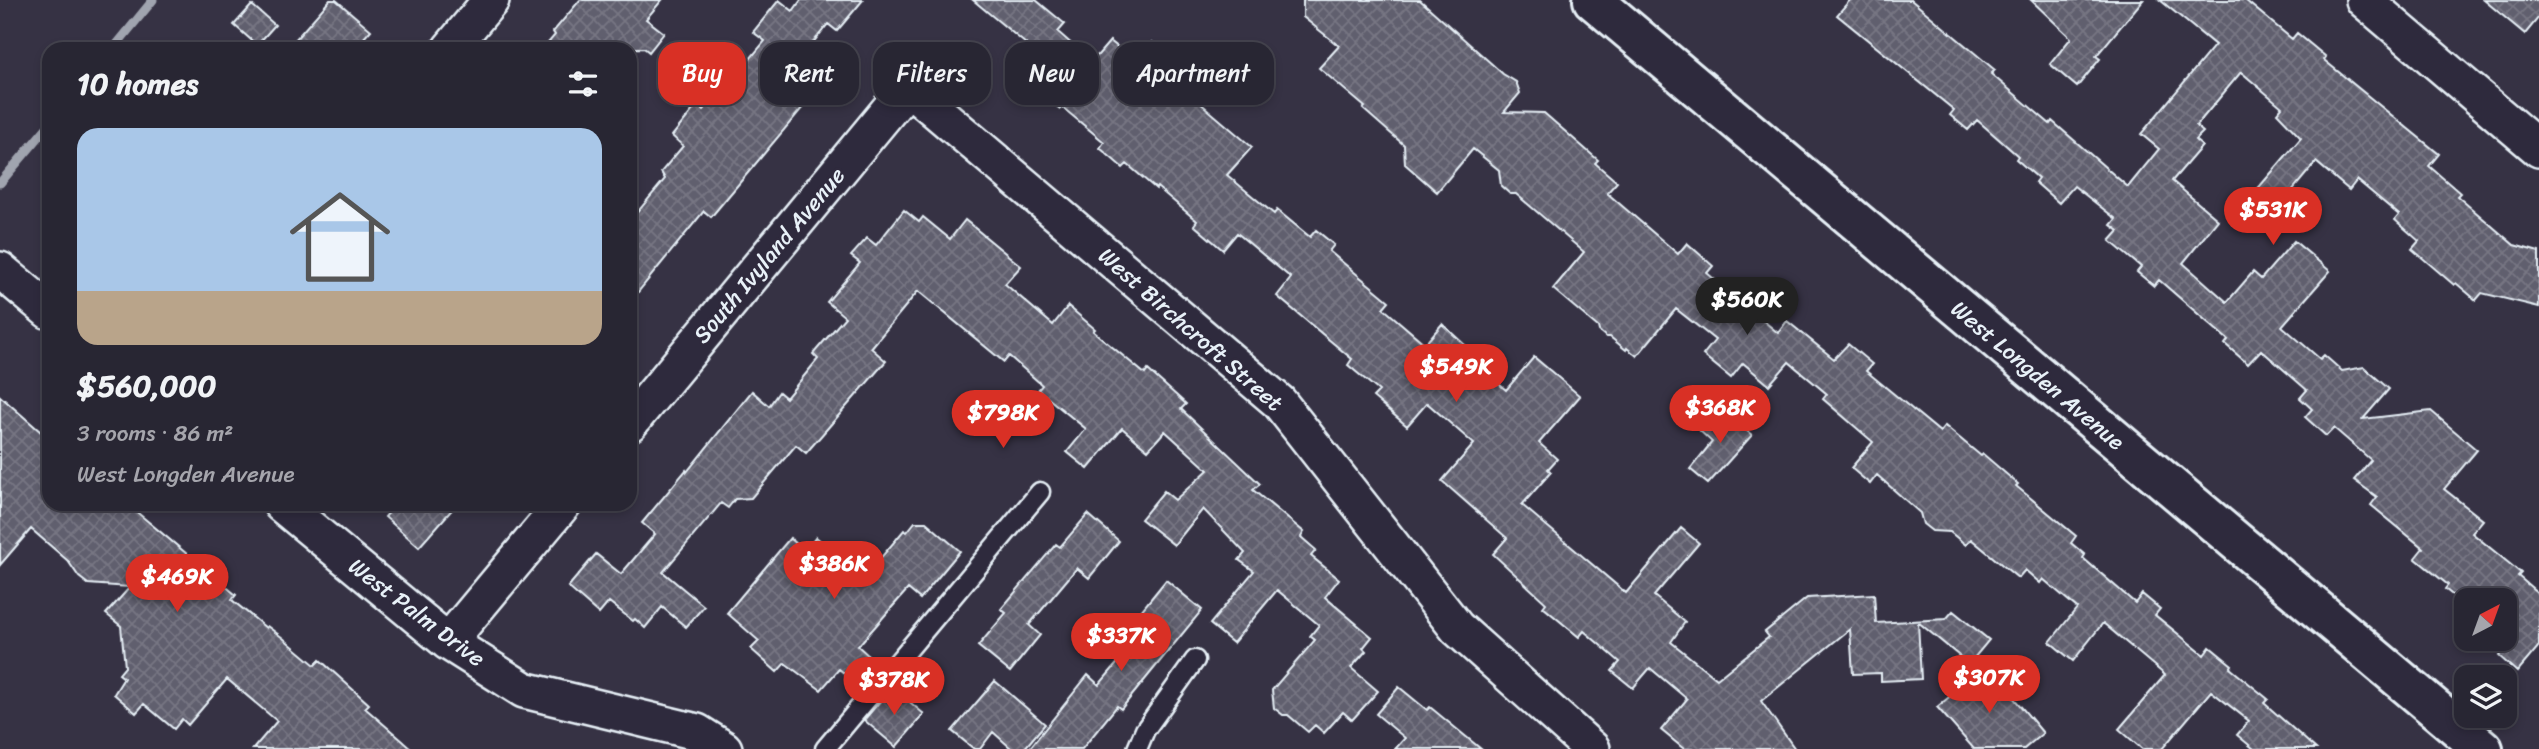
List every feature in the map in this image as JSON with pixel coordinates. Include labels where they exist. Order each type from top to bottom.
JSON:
[{"type":"street","points":[[456,42],[491,0]]},
{"type":"street","name":"West Longden Avenue","points":[[1593,0],[2483,749]]},
{"type":"street","points":[[2364,0],[2539,149]]},
{"type":"street","name":"South Ivyland Avenue","points":[[637,415],[893,105]]},
{"type":"street","name":"West Birchcroft Street","points":[[929,105],[1279,402],[1457,628],[1592,749]]},
{"type":"street","points":[[0,270],[42,305]]},
{"type":"street","name":"West Palm Drive","points":[[290,511],[449,642],[524,690],[697,732],[724,749]]},
{"type":"street","points":[[449,642],[557,511]]},
{"type":"lane","points":[[825,749],[1040,492]]},
{"type":"lane","points":[[1138,749],[1145,730],[1195,660]]},
{"type":"building","points":[[330,0],[336,0],[371,30],[360,42],[293,42]]},
{"type":"building","points":[[580,0],[662,0],[646,19],[664,33],[649,52],[644,48],[637,48],[637,42],[549,42],[555,35],[553,32]]},
{"type":"building","points":[[779,0],[793,11],[801,0],[863,0],[837,31],[828,24],[814,42],[765,41],[753,32]]},
{"type":"building","points":[[973,0],[1036,0],[1065,24],[1058,32],[1069,42],[1024,42]]},
{"type":"building","points":[[1303,0],[1420,0],[1503,74],[1516,82],[1520,93],[1504,112],[1544,113],[1598,160],[1595,163],[1617,182],[1607,193],[1678,254],[1687,243],[1713,266],[1707,273],[1778,333],[1787,321],[1834,359],[1848,344],[1872,364],[1866,371],[1940,432],[1945,426],[1981,456],[1983,454],[2018,484],[2016,486],[2076,536],[2071,543],[2085,555],[2083,558],[2135,603],[2142,594],[2160,609],[2155,615],[2204,655],[2210,647],[2232,665],[2230,668],[2268,699],[2264,703],[2316,749],[2254,749],[2237,735],[2249,721],[2211,691],[2162,749],[2142,749],[2119,729],[2165,675],[2103,623],[2073,661],[2050,642],[2077,608],[2043,579],[2040,583],[2025,570],[2018,578],[1971,539],[1966,545],[1950,532],[1932,531],[1923,524],[1920,513],[1877,475],[1870,484],[1851,468],[1873,442],[1823,399],[1827,394],[1789,362],[1769,385],[1743,363],[1731,378],[1703,355],[1715,340],[1676,309],[1637,356],[1606,337],[1553,289],[1584,252],[1516,194],[1510,194],[1501,186],[1499,170],[1473,149],[1437,192],[1405,164],[1404,145],[1319,68],[1339,46],[1303,17]]},
{"type":"building","points":[[1850,0],[1911,0],[1995,70],[1991,74],[2050,124],[2052,121],[2128,187],[2159,149],[2141,134],[2215,45],[2160,0],[2245,0],[2292,39],[2297,33],[2326,57],[2324,60],[2439,154],[2429,166],[2460,193],[2457,196],[2514,245],[2539,252],[2539,307],[2482,293],[2476,300],[2412,249],[2419,241],[2395,220],[2399,215],[2357,180],[2349,190],[2316,162],[2270,217],[2249,199],[2301,138],[2277,113],[2282,107],[2241,72],[2196,126],[2203,132],[2195,140],[2202,146],[2172,181],[2218,220],[2183,263],[2227,302],[2253,272],[2261,279],[2294,241],[2330,271],[2282,326],[2320,359],[2324,355],[2342,371],[2364,367],[2389,389],[2363,419],[2431,411],[2477,450],[2444,489],[2483,520],[2472,533],[2521,573],[2518,576],[2539,594],[2539,646],[2517,672],[2517,665],[2509,665],[2499,656],[2503,651],[2517,651],[2517,588],[2454,588],[2454,596],[2445,589],[2448,585],[2415,558],[2423,548],[2371,505],[2377,497],[2354,480],[2371,460],[2334,428],[2326,436],[2305,417],[2312,409],[2300,398],[2307,390],[2261,350],[2248,364],[2225,344],[2228,340],[2159,280],[2154,286],[2137,272],[2141,267],[2110,241],[2119,231],[2111,225],[2116,219],[2074,186],[2059,203],[2035,182],[2038,178],[2016,159],[2018,156],[1977,120],[1968,130],[1950,115],[1954,110],[1837,15]]},
{"type":"building","points":[[2031,0],[2143,0],[2096,56],[2100,59],[2077,87],[2050,64],[2071,38]]},
{"type":"building","points":[[2484,0],[2539,0],[2539,17],[2525,34]]},
{"type":"building","points":[[252,5],[275,25],[260,42],[254,42],[234,25]]},
{"type":"building","points":[[1110,41],[1113,43],[1113,105],[1203,105],[1252,147],[1227,175],[1274,214],[1277,210],[1310,237],[1316,230],[1334,245],[1329,251],[1389,301],[1383,308],[1425,344],[1442,324],[1465,345],[1460,351],[1506,390],[1534,357],[1580,396],[1539,443],[1557,459],[1548,469],[1551,472],[1522,505],[1626,593],[1681,528],[1699,543],[1654,596],[1685,622],[1671,642],[1717,679],[1769,637],[1765,632],[1807,598],[1874,594],[1876,623],[1946,619],[1953,611],[1989,640],[1969,664],[1918,622],[1921,679],[1881,681],[1881,673],[1853,674],[1850,629],[1761,701],[1795,749],[1684,749],[1661,730],[1687,699],[1650,668],[1633,688],[1612,671],[1620,662],[1584,631],[1579,637],[1543,607],[1546,603],[1493,554],[1507,538],[1442,481],[1474,444],[1427,403],[1407,426],[1373,397],[1379,391],[1348,365],[1352,359],[1277,296],[1291,278],[1237,233],[1223,250],[1194,225],[1197,221],[1127,164],[1123,168],[1100,148],[1104,142],[1062,107],[1060,109],[1055,105],[1099,105],[1099,54]]},
{"type":"building","points":[[760,47],[760,105],[805,105],[711,217],[704,211],[637,293],[637,213],[665,179],[661,172],[683,146],[672,136],[697,105],[703,110],[707,105],[746,105],[746,64]]},
{"type":"building","points":[[904,210],[919,222],[923,217],[950,239],[965,220],[1021,266],[1005,284],[1053,325],[1068,306],[1095,329],[1093,331],[1145,374],[1148,370],[1186,404],[1181,409],[1260,484],[1253,490],[1304,532],[1301,537],[1316,550],[1311,556],[1339,579],[1325,597],[1372,637],[1363,648],[1366,651],[1351,668],[1378,691],[1352,720],[1343,712],[1324,733],[1315,725],[1308,732],[1288,715],[1283,715],[1274,708],[1272,690],[1315,640],[1310,636],[1319,625],[1277,590],[1233,643],[1210,624],[1254,571],[1239,560],[1245,553],[1203,509],[1174,545],[1141,519],[1164,491],[1175,500],[1208,470],[1165,431],[1148,450],[1122,428],[1088,469],[1067,452],[1086,429],[1038,390],[1042,385],[1009,356],[1004,362],[918,291],[871,348],[886,361],[806,453],[796,445],[751,498],[735,499],[728,508],[721,503],[663,572],[704,606],[686,627],[662,607],[645,628],[609,602],[599,614],[568,587],[596,554],[621,574],[655,534],[642,523],[752,391],[769,406],[779,392],[786,398],[818,359],[813,354],[845,317],[827,302],[860,263],[851,256],[867,238],[876,245]]},
{"type":"building","points":[[0,396],[42,433],[42,511],[135,511],[236,595],[232,600],[266,628],[267,626],[283,638],[315,665],[320,660],[369,704],[365,708],[412,749],[253,749],[277,721],[227,679],[188,725],[182,719],[174,729],[144,704],[136,713],[114,694],[124,678],[119,674],[125,667],[121,626],[106,614],[130,587],[88,584],[79,577],[68,561],[31,529],[0,565]]},
{"type":"building","points":[[1719,408],[1752,435],[1708,484],[1690,469],[1712,442],[1700,431]]},
{"type":"building","points":[[390,511],[451,511],[419,547],[385,517]]},
{"type":"building","points":[[1088,514],[1119,541],[1089,578],[1077,568],[1029,625],[1040,635],[1010,672],[978,646],[1006,613],[1001,609],[1056,544],[1060,547]]},
{"type":"building","points":[[915,522],[926,522],[960,551],[920,599],[908,589],[858,646],[870,657],[851,679],[839,669],[821,690],[785,663],[777,672],[751,649],[759,641],[727,613],[790,538],[805,551],[816,537],[864,578],[904,530],[907,532]]},
{"type":"building","points":[[1166,580],[1202,610],[1121,709],[1117,706],[1082,749],[1029,749],[1088,675],[1099,685],[1148,627],[1136,617]]},
{"type":"building","points":[[1987,666],[2043,733],[2024,749],[1974,749],[1937,707]]},
{"type":"building","points":[[995,681],[1045,724],[1024,749],[1012,749],[993,732],[980,749],[974,749],[952,731]]},
{"type":"building","points":[[892,687],[924,714],[896,747],[864,720]]},
{"type":"building","points":[[1399,687],[1427,710],[1430,707],[1481,749],[1395,749],[1405,738],[1376,714]]},
{"type":"waterway","points":[[119,42],[153,0]]},
{"type":"waterway","points":[[0,183],[42,133]]}]
